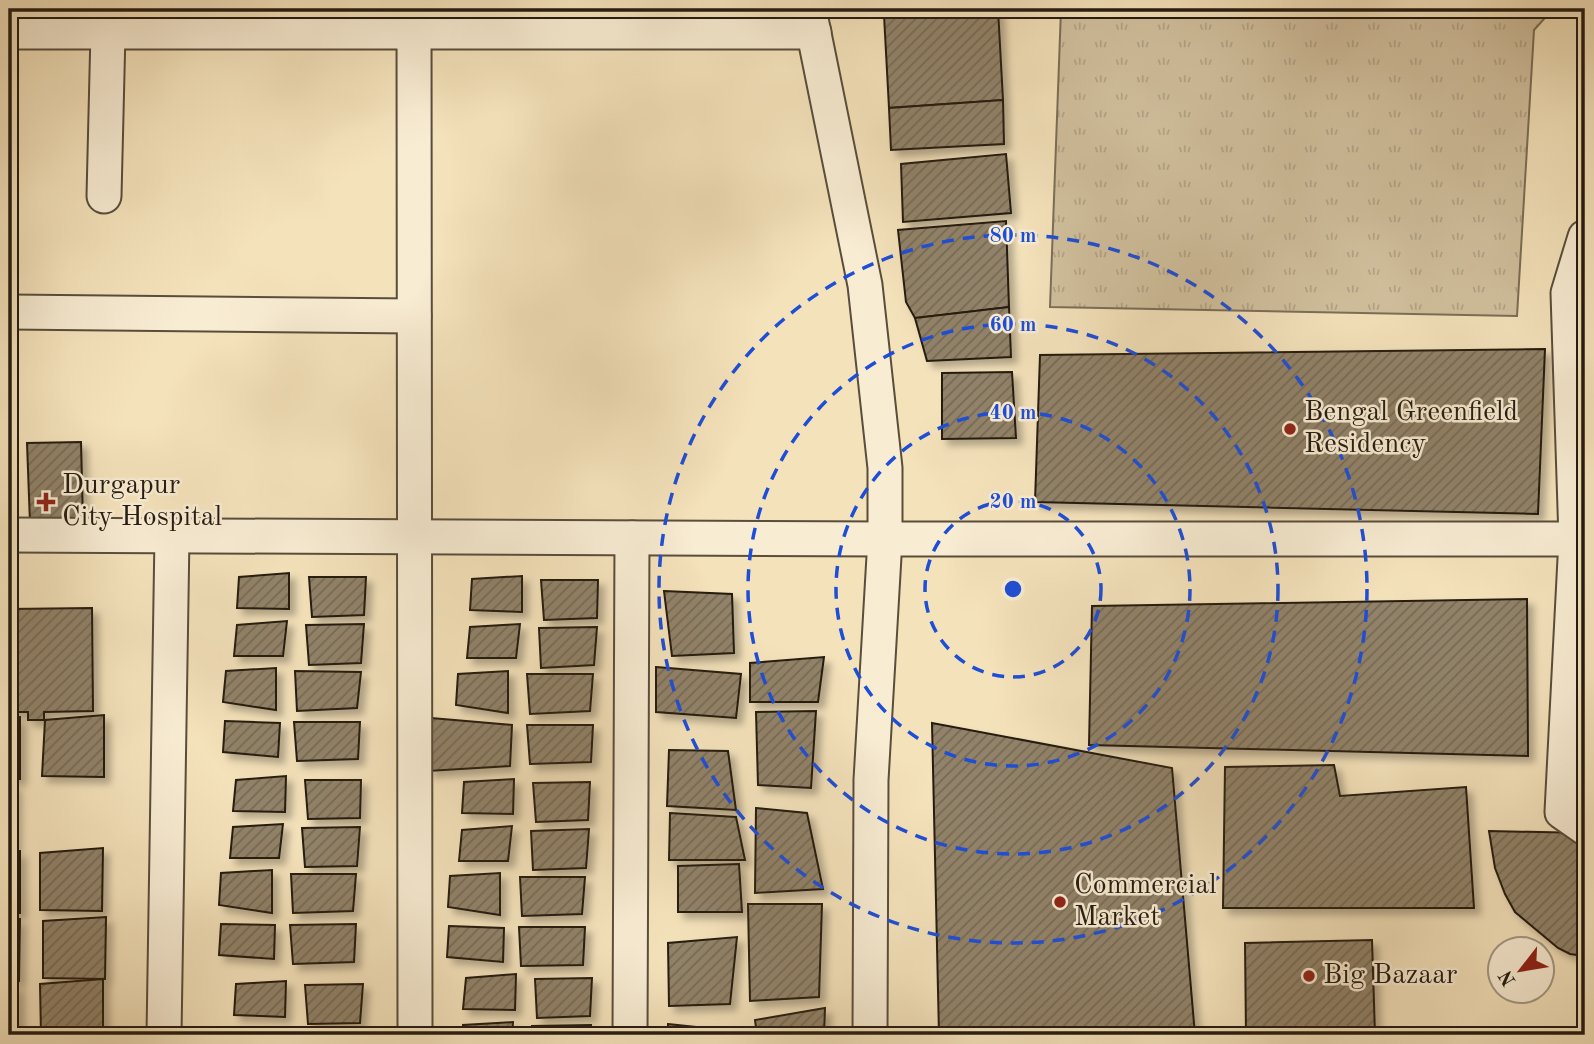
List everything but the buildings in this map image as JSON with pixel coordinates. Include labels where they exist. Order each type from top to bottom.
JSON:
[{"type":"street","points":[[9,32],[108,32],[414,21],[811,20],[864,285],[885,468],[885,539],[871,780],[870,1035]]},
{"type":"street","points":[[414,21],[415,1035]]},
{"type":"street","points":[[104,196],[108,32]]},
{"type":"street","points":[[1585,237],[1568,293],[1576,539],[1562,812],[1585,828]]},
{"type":"street","points":[[9,312],[414,316]]},
{"type":"street","points":[[9,535],[1576,539]]},
{"type":"street","points":[[164,1035],[172,536]]},
{"type":"street","points":[[630,1035],[632,538]]},
{"type":"green space","points":[[1061,9],[1553,9],[1534,30],[1517,316],[1050,307]]},
{"type":"place","name":"Bengal Greenfield Residency","points":[[1290,429]]},
{"type":"place","name":"Durgapur City Hospital","points":[[46,502]]},
{"type":"place","name":"Commercial Market","points":[[1060,902]]},
{"type":"place","name":"Big Bazaar","points":[[1309,976]]}]
